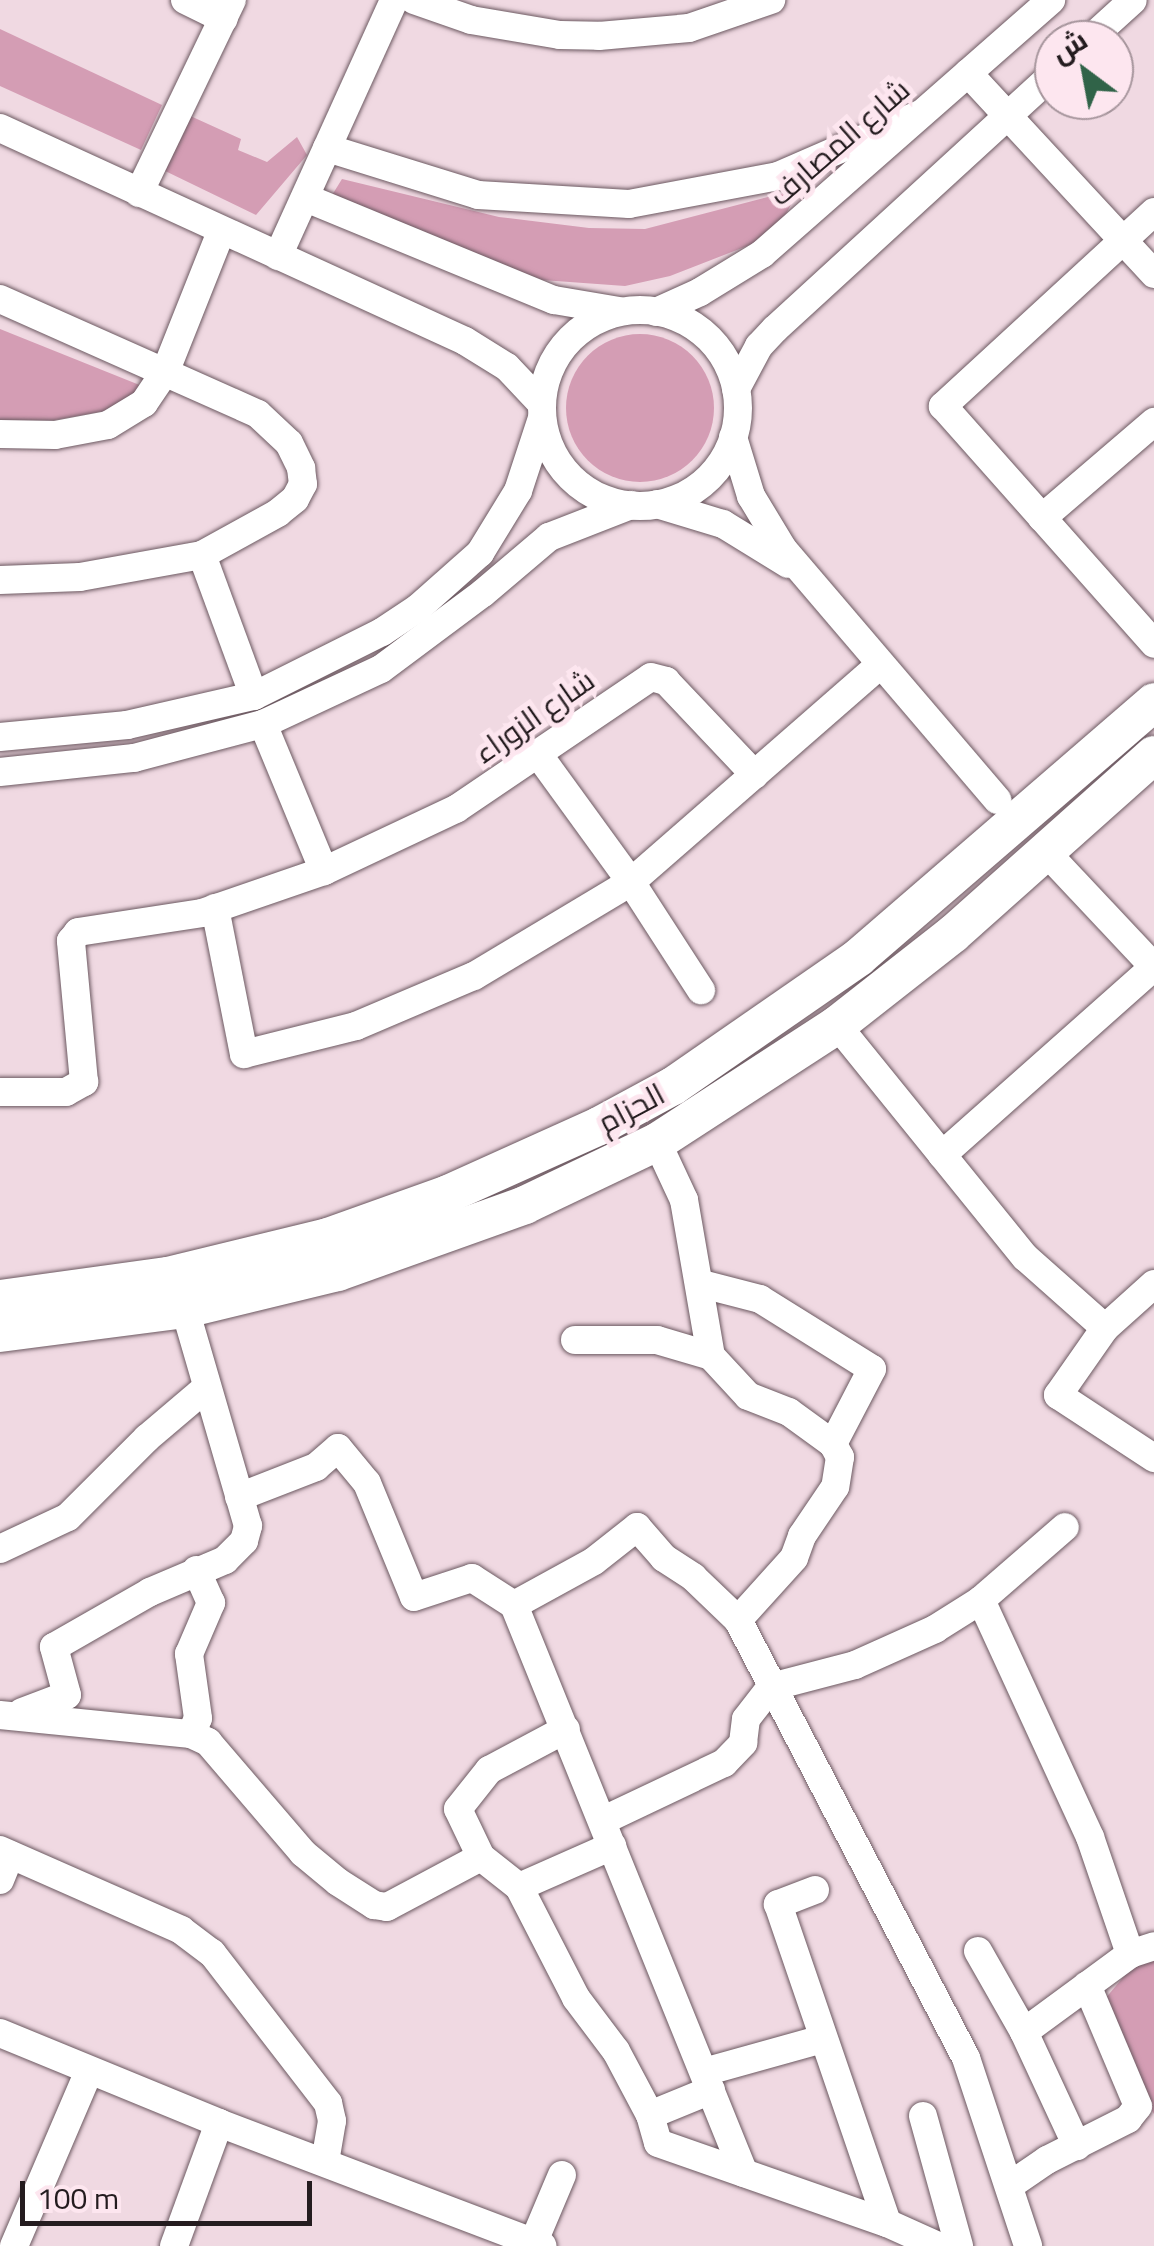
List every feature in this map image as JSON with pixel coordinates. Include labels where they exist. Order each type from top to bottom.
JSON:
[{"type":"main road","name":"الحزام","points":[[0,1298],[168,1276],[328,1237],[479,1181],[598,1126],[673,1086],[859,956],[1154,702]]},
{"type":"main road","points":[[0,1333],[185,1309],[338,1272],[525,1205],[657,1142],[837,1025],[953,934],[1154,755]]},
{"type":"street","points":[[140,194],[228,9],[185,0]]},
{"type":"street","points":[[278,256],[394,0]]},
{"type":"street","points":[[414,0],[471,20],[517,29],[599,36],[689,28],[771,0]]},
{"type":"street","name":"شارع المصارف","points":[[656,312],[700,292],[762,254],[1051,0]]},
{"type":"street","points":[[1110,20],[1132,0]]},
{"type":"street","points":[[968,73],[1154,274]]},
{"type":"street","points":[[736,389],[759,346],[775,329],[1034,91]]},
{"type":"street","points":[[327,148],[478,195],[629,204],[778,176],[918,115]]},
{"type":"street","points":[[0,128],[465,341],[507,367],[542,411],[557,460],[576,483],[602,498],[723,524],[777,554],[804,577]]},
{"type":"street","points":[[306,198],[554,300],[594,310],[656,312],[684,321],[708,338],[726,361],[736,389],[733,437],[751,496],[804,577],[997,800]]},
{"type":"street","points":[[1154,212],[943,406],[1154,644]]},
{"type":"street","points":[[0,434],[54,435],[108,425],[144,403],[166,370],[221,232]]},
{"type":"street","points":[[0,299],[166,370],[276,426],[301,468],[303,484],[294,500],[202,555],[80,577],[0,580]]},
{"type":"street","points":[[0,737],[127,726],[254,696],[382,632],[454,580],[480,553],[507,513],[528,468],[548,374],[563,348],[584,328],[626,312]]},
{"type":"street","points":[[1042,518],[1154,422]]},
{"type":"street","points":[[0,772],[58,770],[134,758],[263,724],[380,669],[484,593],[549,537],[690,492],[709,477],[733,437]]},
{"type":"street","points":[[202,555],[254,696]]},
{"type":"street","points":[[215,908],[244,1054],[356,1026],[438,992],[523,950],[631,882],[880,665]]},
{"type":"street","name":"شارع الزوراء","points":[[0,1092],[66,1092],[84,1082],[72,941],[78,932],[215,908],[324,872],[456,809],[651,677],[666,681],[755,774]]},
{"type":"street","points":[[263,724],[324,872]]},
{"type":"street","points":[[538,754],[631,882],[702,990]]},
{"type":"street","points":[[942,1155],[1154,967],[1046,852]]},
{"type":"street","points":[[837,1025],[1026,1257],[1105,1328]]},
{"type":"street","points":[[657,1142],[684,1200],[702,1284],[705,1339],[711,1356],[748,1396],[790,1412],[833,1444],[840,1457],[834,1487],[802,1536],[794,1558],[738,1620]]},
{"type":"street","points":[[702,1284],[760,1299],[872,1369],[833,1444]]},
{"type":"street","points":[[1154,1284],[1105,1328],[1058,1395],[1154,1458]]},
{"type":"street","points":[[8,1715],[67,1695],[54,1648],[196,1570],[235,1553],[244,1541],[248,1526],[185,1309]]},
{"type":"street","points":[[575,1340],[656,1340],[711,1356]]},
{"type":"street","points":[[0,1549],[68,1517],[148,1438],[206,1388]]},
{"type":"street","points":[[240,1497],[316,1467],[338,1448],[367,1483],[414,1597],[472,1578],[514,1604],[744,2173]]},
{"type":"street","points":[[514,1604],[594,1561],[636,1527],[664,1558],[693,1577],[738,1620],[966,2058],[1028,2246]]},
{"type":"street","points":[[519,1887],[724,1763],[744,1744],[746,1719],[771,1688],[854,1665],[910,1642],[981,1600],[1065,1527]]},
{"type":"street","points":[[191,1734],[198,1718],[189,1654],[210,1602],[196,1570]]},
{"type":"street","points":[[981,1600],[1142,1950],[1024,2032]]},
{"type":"street","points":[[8,1715],[191,1734],[219,1753],[318,1867],[374,1905],[387,1906],[481,1857]]},
{"type":"street","points":[[566,1729],[489,1770],[458,1809],[481,1857],[519,1887],[576,1998],[616,2051],[650,2115],[658,2143],[887,2222],[938,2246]]},
{"type":"street","points":[[3,1861],[181,1930],[212,1953],[328,2103],[332,2120],[324,2162]]},
{"type":"street","points":[[815,1890],[778,1904],[887,2222]]},
{"type":"street","points":[[978,1950],[1024,2032],[1078,2146]]},
{"type":"street","points":[[1008,2186],[1128,2119],[1138,2106],[1087,1985]]},
{"type":"street","points":[[0,2033],[220,2124],[536,2245],[562,2175]]},
{"type":"street","points":[[650,2115],[707,2081],[822,2039]]},
{"type":"street","points":[[14,2246],[89,2071]]},
{"type":"street","points":[[922,2116],[959,2246]]},
{"type":"street","points":[[174,2246],[220,2124]]},
{"type":"shaded area","points":[[0,29],[162,105],[141,150],[0,86]]},
{"type":"shaded area","points":[[186,114],[241,139],[238,150],[267,162],[297,137],[307,155],[256,215],[159,168]]},
{"type":"shaded area","points":[[342,179],[499,217],[589,228],[645,229],[799,189],[786,214],[760,241],[670,276],[625,286],[542,280],[329,200]]},
{"type":"shaded area","points":[[0,329],[142,386],[128,403],[104,411],[55,420],[0,421]]},
{"type":"shaded area","points":[[640,334],[668,340],[692,356],[708,380],[714,408],[708,436],[692,460],[668,476],[640,482],[612,476],[588,460],[572,436],[566,408],[572,380],[588,356],[612,340]]},
{"type":"shaded area","points":[[1154,1955],[1154,2114],[1127,2066],[1104,2000],[1131,1968]]}]
